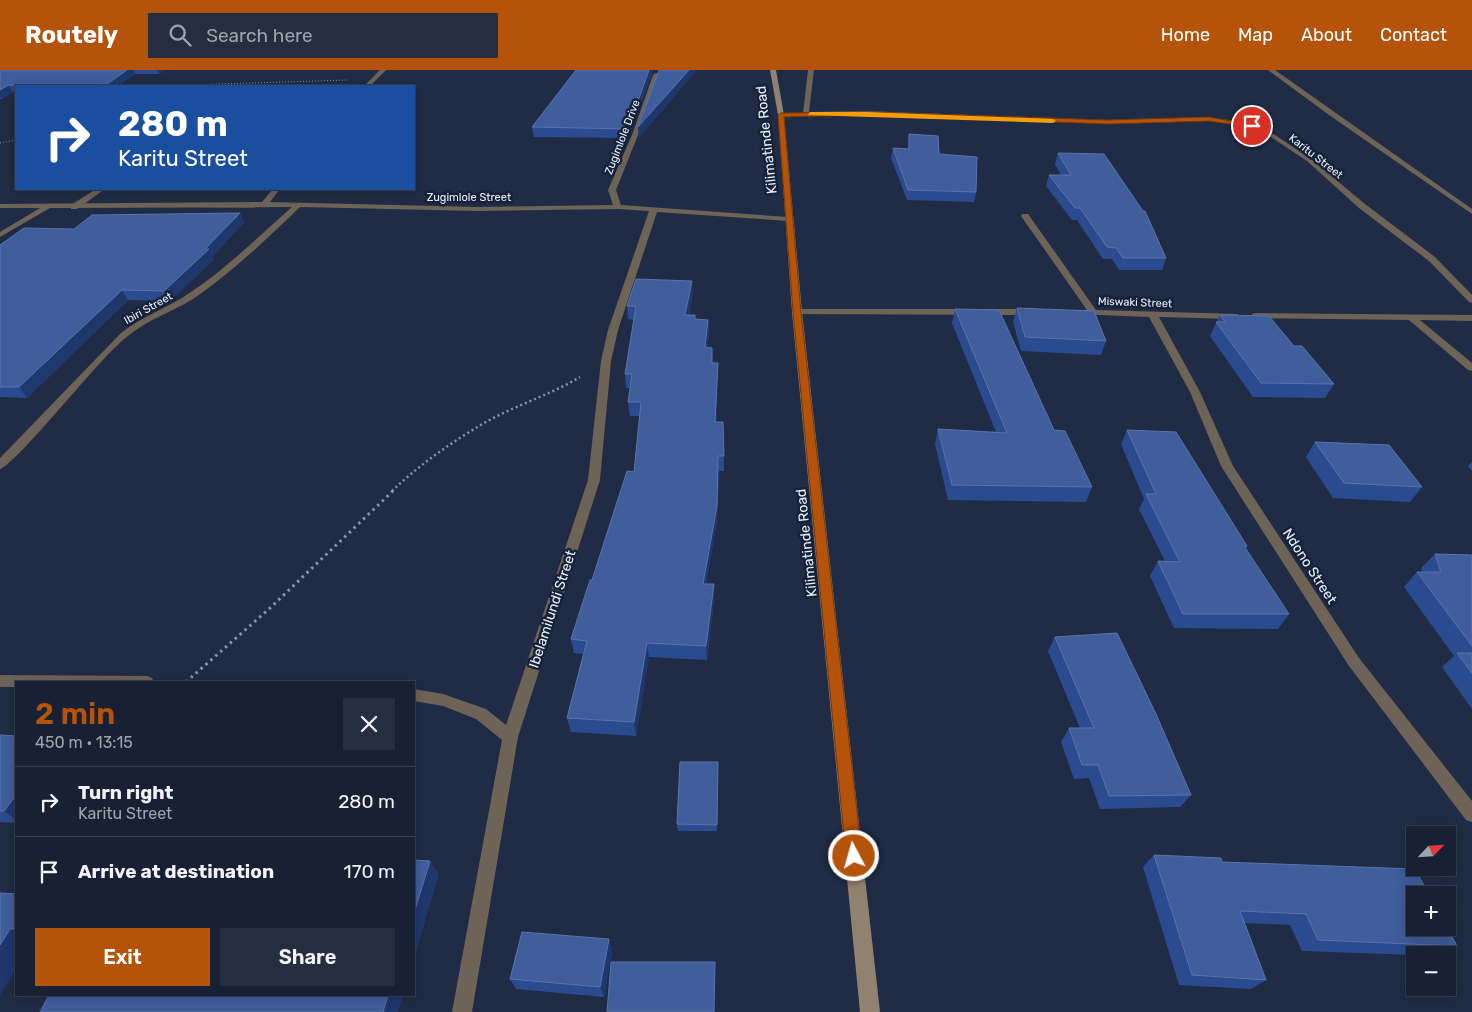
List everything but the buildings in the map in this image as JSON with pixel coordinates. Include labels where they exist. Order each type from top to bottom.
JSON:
[{"type":"main road","name":"Kilimatinde Road","points":[[773,70],[781,115],[797,312],[870,1012]]},
{"type":"street","points":[[368,85],[383,70]]},
{"type":"street","points":[[806,113],[811,70]]},
{"type":"street","points":[[1271,70],[1472,212]]},
{"type":"street","name":"Zugimlole Drive","points":[[618,207],[612,190],[636,135],[656,75]]},
{"type":"street","name":"Karitu Street","points":[[781,115],[866,113],[1107,122],[1209,119],[1252,126],[1273,136],[1309,160],[1362,206],[1432,259],[1472,300]]},
{"type":"street","points":[[74,207],[100,190]]},
{"type":"street","points":[[264,204],[276,190]]},
{"type":"street","name":"Zugimlole Street","points":[[0,206],[74,207],[264,204],[476,209],[618,207],[788,219]]},
{"type":"street","name":"Ibiri Street","points":[[0,465],[29,437],[125,333],[175,306],[196,292],[229,267],[298,206]]},
{"type":"street","points":[[0,235],[47,207]]},
{"type":"street","name":"Ibelamilundi Street","points":[[462,1012],[510,737],[594,480],[606,361],[613,330],[654,209]]},
{"type":"street","points":[[1024,216],[1092,312]]},
{"type":"street","points":[[0,225],[19,224]]},
{"type":"street","points":[[797,312],[1043,312]]},
{"type":"street","name":"Miswaki Street","points":[[1063,312],[1153,315],[1472,318]]},
{"type":"street","name":"Ndono Street","points":[[1153,315],[1196,392],[1228,466],[1354,662],[1472,814]]},
{"type":"street","points":[[1412,318],[1472,368]]},
{"type":"street","points":[[0,681],[15,681]]},
{"type":"street","points":[[415,695],[443,700],[481,714],[510,737]]},
{"type":"path","points":[[212,85],[374,79]]},
{"type":"path","points":[[0,143],[15,140]]},
{"type":"path","points":[[187,681],[269,609],[401,483],[443,450],[486,422],[565,386],[606,361]]},
{"type":"slow traffic","points":[[810,113],[866,113],[1053,121]]},
{"type":"route","points":[[854,856],[797,312],[781,115],[866,113],[1107,122],[1165,122],[1209,119],[1252,126]]}]
